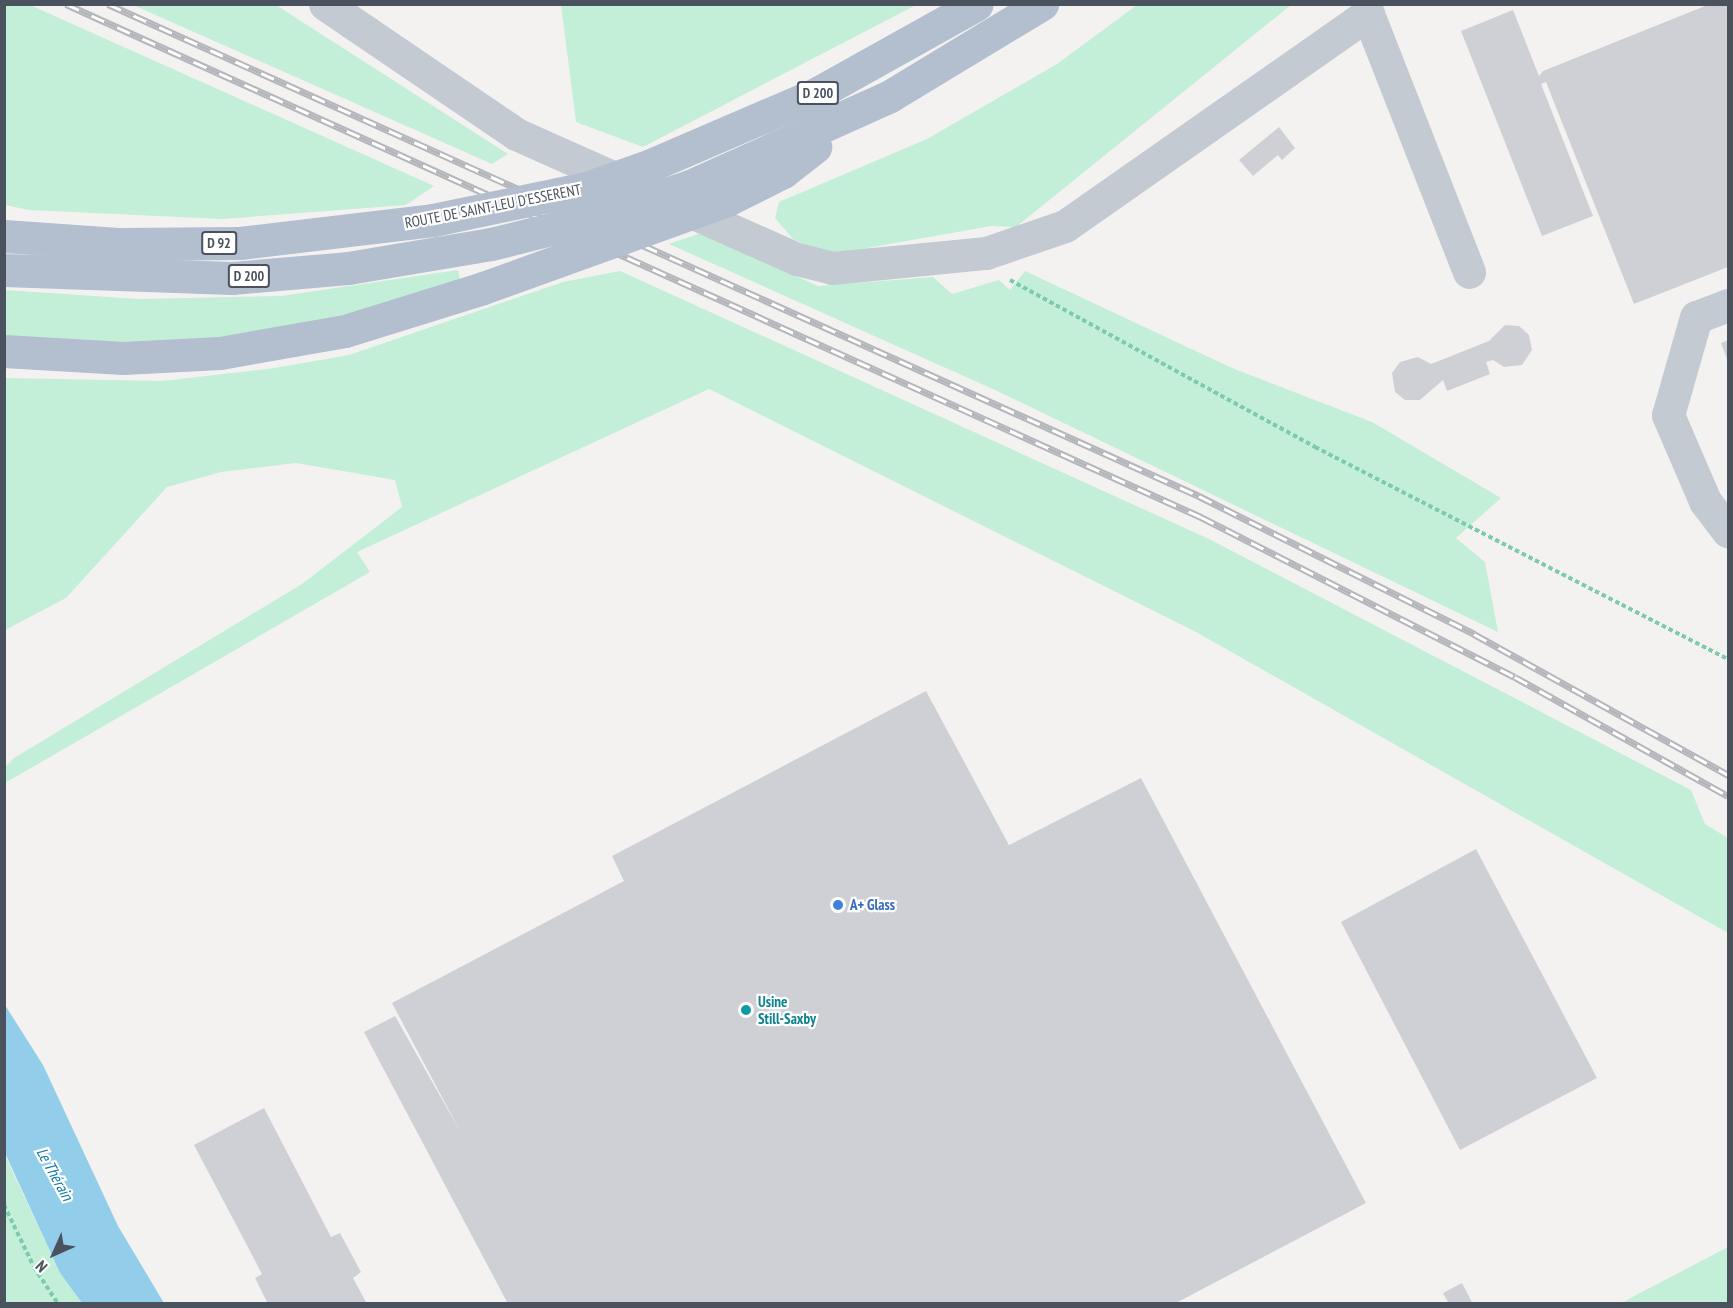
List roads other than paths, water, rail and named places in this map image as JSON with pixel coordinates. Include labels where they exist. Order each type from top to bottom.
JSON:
[{"type":"main road","name":"ROUTE DE SAINT-LEU D'ESSERENT","points":[[4,236],[118,244],[240,243],[433,220],[549,197],[651,165],[816,94],[977,4]]},
{"type":"main road","name":"D 200","points":[[4,270],[232,278],[369,265],[491,244],[596,219],[690,186],[861,110],[944,66],[1042,4]]},
{"type":"main road","points":[[4,351],[123,358],[220,354],[345,331],[483,288],[728,200],[783,172],[861,110]]},
{"type":"street","points":[[325,4],[516,134],[797,259],[850,268],[998,250],[1065,226],[1368,14],[1469,272]]},
{"type":"street","points":[[1728,305],[1696,317],[1668,415],[1705,501],[1728,531]]},
{"type":"water","name":"Le Thérain","points":[[5,1005],[43,1065],[118,1226],[164,1303],[82,1303],[60,1273],[5,1153]]},
{"type":"railway","points":[[66,4],[1201,517],[1515,677],[1728,796]]},
{"type":"railway","points":[[108,4],[1199,496],[1474,634],[1728,775]]},
{"type":"place","name":"A+ Glass","points":[[838,905]]},
{"type":"place","name":"Usine Still-Saxby","points":[[746,1010]]}]
